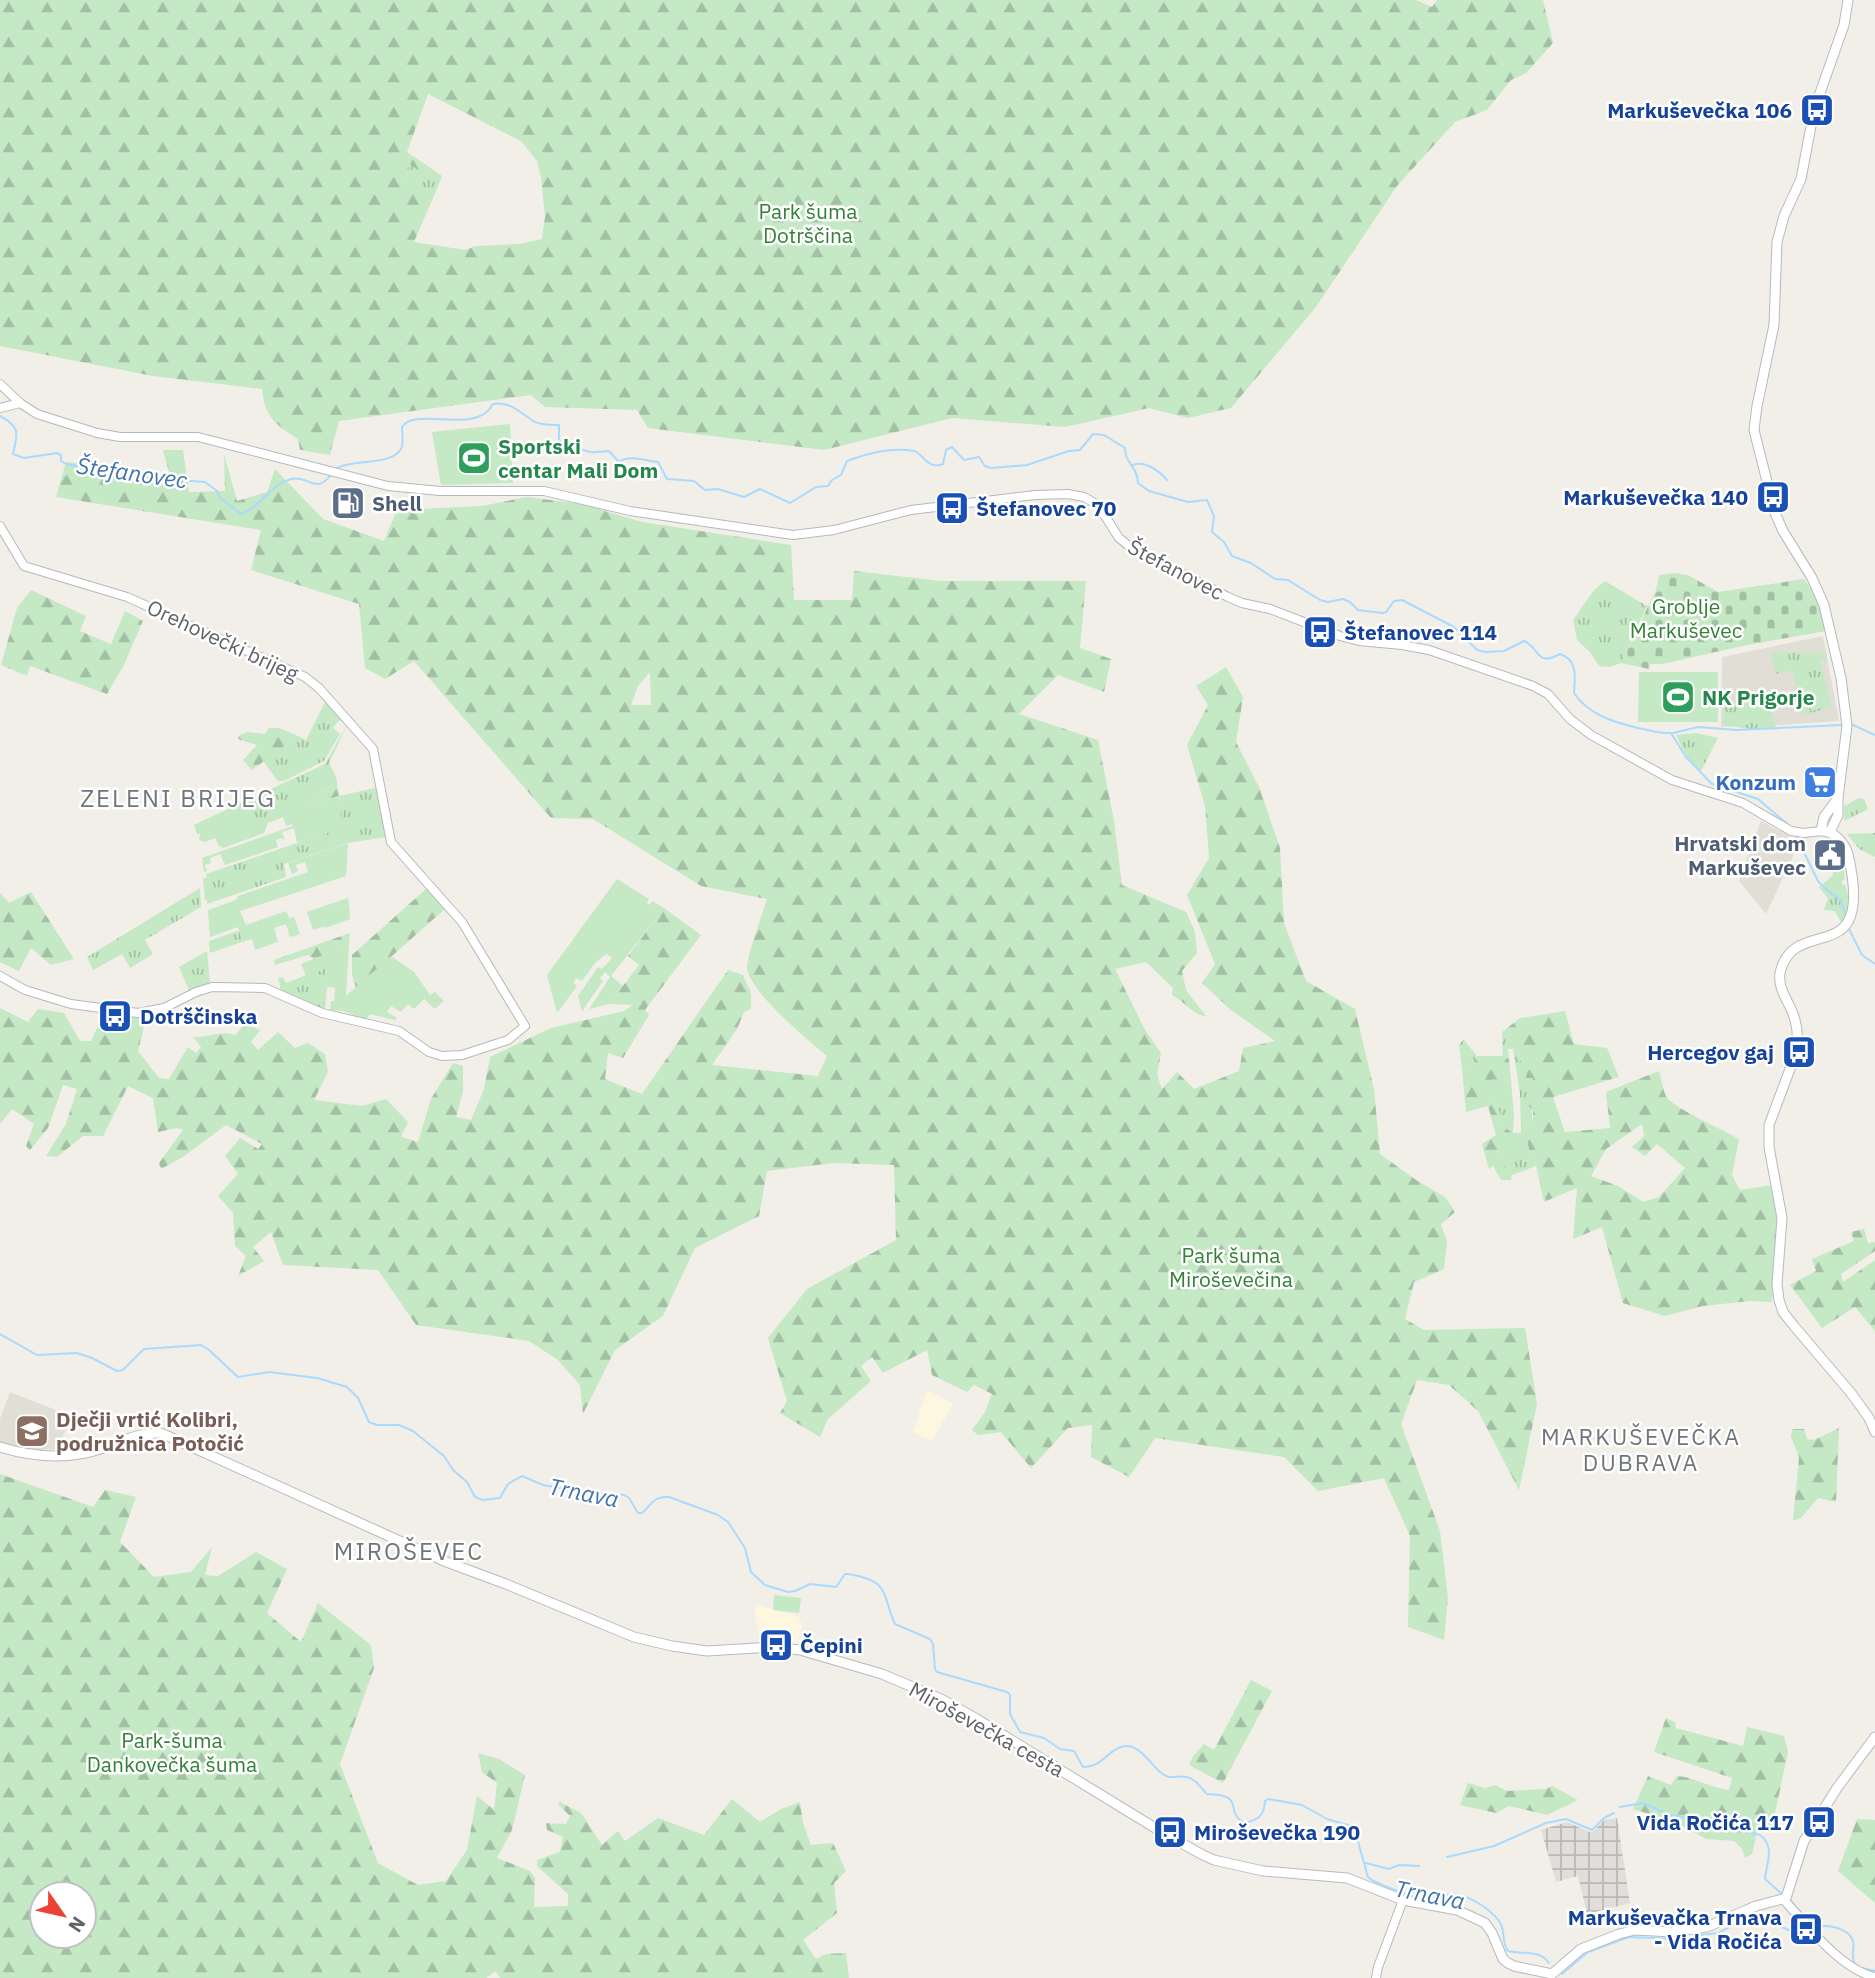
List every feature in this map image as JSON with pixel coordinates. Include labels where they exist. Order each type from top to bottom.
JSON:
[{"type":"main road","points":[[1826,832],[1839,813],[1840,769],[1847,724],[1841,678],[1824,605],[1812,578],[1775,513],[1754,430],[1774,325],[1777,242],[1784,216],[1801,179],[1814,110],[1843,26],[1847,0]]},
{"type":"main road","points":[[1826,832],[1824,817],[1838,798]]},
{"type":"main road","points":[[1829,809],[1839,813]]},
{"type":"main road","points":[[1826,832],[1839,839],[1847,851],[1854,914],[1848,926],[1797,948],[1790,954],[1781,970],[1779,981],[1795,1020],[1798,1043],[1792,1066],[1772,1114],[1769,1147],[1782,1217],[1777,1284],[1783,1312],[1851,1392],[1875,1432]]},
{"type":"main road","name":"Miroševečka cesta","points":[[0,1447],[48,1456],[73,1455],[100,1449],[141,1434],[161,1433],[444,1561],[634,1637],[708,1651],[773,1647],[800,1650],[882,1674],[941,1699],[977,1718],[1164,1834],[1214,1860],[1263,1871],[1346,1878],[1403,1900],[1457,1910],[1480,1919],[1489,1927],[1499,1951],[1508,1963],[1514,1966],[1554,1976],[1581,1949],[1619,1934],[1635,1930],[1672,1932],[1707,1927],[1756,1906],[1784,1900]]},
{"type":"main road","points":[[1784,1900],[1788,1895],[1804,1841],[1837,1788],[1875,1737]]},
{"type":"street","name":"Štefanovec","points":[[0,384],[20,403],[37,414],[97,433],[120,437],[198,437],[366,482],[413,489],[544,492],[630,511],[793,535],[834,530],[911,510],[1035,495],[1078,495],[1102,509],[1114,531],[1129,547],[1228,597],[1270,609],[1340,636],[1429,650],[1541,689],[1576,724],[1672,780],[1743,803],[1795,832],[1826,832]]},
{"type":"street","points":[[0,408],[20,403]]},
{"type":"street","name":"Orehovečki brijeg","points":[[0,526],[24,566],[127,597],[166,612],[304,677],[319,688],[373,749],[391,842],[462,922],[525,1026],[508,1040],[462,1055],[442,1056],[429,1052],[399,1031],[322,1013],[265,988],[212,987],[164,1008],[138,1013],[71,1004],[25,990],[0,976]]},
{"type":"street","points":[[1376,1978],[1403,1900]]},
{"type":"street","points":[[1784,1900],[1851,1969],[1875,1977]]},
{"type":"shaded area","points":[[1823,636],[1839,721],[1721,727],[1722,657]]},
{"type":"shaded area","points":[[1761,821],[1789,836],[1794,854],[1766,914],[1739,881]]},
{"type":"shaded area","points":[[927,1390],[953,1404],[932,1441],[913,1432]]},
{"type":"shaded area","name":"Dječji vrtić Kolibri, podružnica Potočić","points":[[10,1392],[71,1416],[58,1449],[44,1449],[43,1452],[0,1444],[0,1419]]},
{"type":"shaded area","points":[[757,1605],[800,1617],[799,1622],[803,1623],[797,1644],[763,1638],[759,1634],[755,1612]]},
{"type":"shaded area","points":[[1617,1818],[1630,1903],[1587,1914],[1578,1876],[1556,1882],[1541,1830],[1567,1822],[1592,1833],[1604,1820]]},
{"type":"green space","name":"Park šuma Dotrščina","points":[[0,0],[1416,0],[1432,7],[1437,0],[1543,0],[1553,43],[1526,73],[1511,80],[1487,110],[1455,122],[1397,186],[1316,307],[1231,408],[1188,418],[1149,408],[1065,427],[952,418],[824,450],[648,428],[637,410],[545,407],[531,395],[339,421],[330,455],[300,450],[298,439],[272,419],[263,399],[262,389],[153,376],[0,346]],"holes":[[[428,94],[521,141],[537,161],[541,177],[545,217],[542,239],[520,244],[476,246],[465,250],[414,242],[436,191],[405,181],[409,164],[427,176],[432,169],[407,152]]]},
{"type":"green space","points":[[409,164],[427,175],[432,169],[442,176],[436,191],[405,182]]},
{"type":"green space","name":"Sportski centar Mali Dom","points":[[510,424],[513,483],[441,485],[432,432]]},
{"type":"green space","name":"Park šuma Miroševečina","points":[[163,450],[183,450],[189,492],[225,491],[224,454],[237,501],[267,492],[275,469],[323,519],[384,541],[397,510],[482,506],[527,497],[581,504],[642,522],[791,545],[794,600],[852,600],[854,571],[941,581],[1086,581],[1080,648],[1111,659],[1104,692],[1058,675],[1019,714],[1098,740],[1114,821],[1122,885],[1186,912],[1195,932],[1197,953],[1182,971],[1186,990],[1206,1016],[1197,1013],[1172,995],[1173,988],[1146,962],[1115,969],[1145,1030],[1161,1053],[1157,1075],[1162,1089],[1177,1072],[1194,1089],[1239,1071],[1243,1048],[1275,1041],[1231,1010],[1202,983],[1215,964],[1187,895],[1209,858],[1205,806],[1187,745],[1208,705],[1196,686],[1226,667],[1243,697],[1236,742],[1259,787],[1280,848],[1284,923],[1306,981],[1355,1009],[1374,1089],[1380,1154],[1445,1197],[1455,1212],[1441,1224],[1447,1242],[1444,1269],[1414,1282],[1405,1319],[1424,1330],[1525,1328],[1537,1404],[1519,1490],[1478,1411],[1449,1385],[1417,1380],[1401,1424],[1440,1531],[1448,1598],[1444,1640],[1408,1627],[1410,1536],[1384,1478],[1318,1491],[1284,1457],[1155,1438],[1129,1477],[1091,1457],[1092,1425],[1068,1428],[1031,1468],[1001,1432],[978,1435],[972,1430],[985,1412],[992,1394],[974,1385],[967,1392],[932,1375],[927,1350],[883,1373],[872,1357],[861,1366],[871,1381],[828,1419],[820,1437],[780,1413],[787,1401],[768,1338],[807,1289],[896,1240],[894,1165],[834,1163],[767,1171],[759,1216],[695,1248],[663,1316],[615,1350],[583,1414],[580,1385],[558,1360],[529,1341],[416,1325],[378,1270],[283,1265],[271,1232],[253,1247],[264,1261],[238,1276],[246,1256],[235,1246],[233,1213],[218,1196],[238,1174],[225,1156],[240,1138],[258,1149],[262,1144],[226,1125],[183,1157],[161,1169],[159,1163],[183,1130],[177,1128],[158,1132],[153,1098],[128,1086],[103,1136],[83,1136],[57,1157],[46,1156],[66,1124],[77,1089],[63,1085],[48,1128],[30,1150],[26,1146],[34,1124],[12,1109],[0,1124],[0,1008],[28,1022],[38,1009],[64,1013],[80,1041],[91,1041],[97,1028],[119,1026],[121,1017],[146,1018],[138,1051],[159,1078],[169,1079],[188,1047],[196,1053],[201,1047],[193,1037],[224,1033],[235,1035],[245,1024],[260,1030],[251,1042],[258,1050],[278,1032],[295,1048],[308,1043],[325,1054],[328,1072],[314,1100],[362,1106],[386,1099],[408,1122],[401,1137],[418,1142],[431,1099],[453,1063],[463,1066],[463,1092],[456,1117],[471,1120],[484,1089],[490,1057],[551,1028],[624,1011],[633,1005],[609,1004],[639,965],[628,956],[664,908],[701,935],[645,1010],[649,1015],[623,1058],[608,1053],[605,1079],[642,1094],[728,970],[743,975],[751,993],[751,1009],[744,1012],[737,1029],[712,1065],[818,1076],[827,1056],[780,1015],[750,977],[748,962],[767,899],[701,886],[593,819],[551,818],[414,661],[385,679],[365,668],[359,604],[251,570],[261,530],[56,497],[66,462],[170,476]],"holes":[[[650,672],[651,705],[631,705],[638,686]]]},
{"type":"green space","name":"Groblje Markuševec","points":[[1659,575],[1688,575],[1718,592],[1804,579],[1818,599],[1826,631],[1662,664],[1650,664],[1649,669],[1621,663],[1656,590]]},
{"type":"green space","points":[[1605,581],[1647,606],[1621,663],[1610,667],[1599,666],[1590,652],[1577,640],[1573,620],[1594,590]]},
{"type":"green space","points":[[31,590],[86,616],[80,631],[111,644],[125,611],[143,621],[124,665],[107,694],[30,666],[27,676],[1,665],[17,608]]},
{"type":"green space","points":[[1771,652],[1827,653],[1827,660],[1820,662],[1832,707],[1804,715],[1792,670],[1776,674]]},
{"type":"green space","name":"NK Prigorje","points":[[1639,672],[1718,672],[1718,722],[1638,722]]},
{"type":"green space","points":[[1822,678],[1825,689],[1822,690],[1823,693],[1826,692],[1829,703],[1826,707],[1811,711],[1810,708],[1807,709],[1804,698],[1807,697],[1806,694],[1803,695],[1800,683]]},
{"type":"green space","points":[[327,698],[346,719],[345,724],[339,720],[333,728],[340,734],[324,761],[284,781],[278,781],[263,761],[298,736],[306,740]]},
{"type":"green space","points":[[1768,699],[1776,727],[1756,730],[1723,725],[1723,708]]},
{"type":"green space","points":[[348,723],[329,763],[336,777],[334,775],[330,790],[317,791],[306,805],[239,828],[232,807],[325,764]]},
{"type":"green space","points":[[269,728],[279,728],[298,736],[252,770],[243,760],[257,745],[238,739],[238,736],[247,732],[265,734]]},
{"type":"green space","points":[[1696,733],[1718,738],[1701,771],[1688,760],[1676,735]]},
{"type":"green space","points":[[325,766],[336,777],[339,796],[306,805],[317,791],[330,790],[331,786],[325,782]]},
{"type":"green space","points":[[379,787],[387,837],[347,843],[284,864],[286,877],[207,904],[203,879],[207,877],[206,874],[344,827],[338,807],[339,796]]},
{"type":"green space","points":[[339,796],[338,807],[345,827],[297,843],[294,828],[282,832],[285,840],[276,840],[278,847],[225,865],[220,854],[210,858],[211,863],[205,865],[207,871],[204,872],[202,858],[293,826],[286,826],[283,817],[268,823],[264,833],[223,848],[215,838],[205,842],[199,840],[200,834],[197,834],[194,825],[232,807],[240,827]]},
{"type":"green space","points":[[1859,798],[1864,799],[1868,809],[1844,821],[1844,806]]},
{"type":"green space","points":[[1875,833],[1875,857],[1859,849],[1847,834]]},
{"type":"green space","points":[[348,843],[346,876],[240,911],[246,925],[286,911],[289,918],[294,917],[300,934],[290,937],[286,924],[274,928],[278,942],[255,950],[252,939],[242,942],[238,927],[210,937],[208,910],[236,900],[238,896],[308,872],[305,862],[296,865],[298,871],[292,874],[288,863]]},
{"type":"green space","points":[[1843,863],[1845,879],[1842,884],[1845,885],[1850,901],[1846,919],[1842,903],[1822,885],[1833,875],[1832,866]]},
{"type":"green space","points":[[617,879],[649,899],[649,905],[652,901],[664,908],[611,976],[623,986],[609,1004],[589,1009],[610,977],[605,972],[600,978],[603,981],[582,1011],[578,996],[598,967],[602,969],[612,958],[606,954],[595,963],[582,981],[576,978],[573,983],[577,986],[557,1013],[547,975]]},
{"type":"green space","points":[[1819,887],[1832,893],[1842,905],[1845,923],[1843,926],[1835,911],[1824,910],[1828,898]]},
{"type":"green space","points":[[200,888],[201,907],[145,940],[153,954],[130,968],[122,954],[93,970],[87,957]]},
{"type":"green space","points":[[427,888],[446,908],[356,988],[352,975],[352,955]]},
{"type":"green space","points":[[31,892],[74,959],[51,965],[31,948],[19,971],[0,962],[0,893],[9,903]]},
{"type":"green space","points":[[348,898],[349,905],[322,915],[325,926],[313,930],[307,912]]},
{"type":"green space","points":[[349,905],[350,919],[325,928],[321,915]]},
{"type":"green space","points":[[240,930],[242,942],[210,953],[209,941]]},
{"type":"green space","points":[[350,933],[349,945],[314,959],[308,955],[275,965],[274,960]]},
{"type":"green space","points":[[349,945],[346,996],[391,956],[414,972],[430,995],[435,992],[444,1001],[435,1009],[424,999],[414,1009],[408,1004],[401,1012],[391,1006],[387,1012],[397,1018],[395,1020],[370,1014],[366,1019],[343,1011],[330,1010],[335,988],[327,987],[325,1009],[323,1008],[327,968],[306,976],[301,964]]},
{"type":"green space","points":[[207,951],[210,982],[190,993],[179,967]]},
{"type":"green space","points":[[327,967],[323,1011],[281,991],[278,978],[283,977],[286,983]]},
{"type":"green space","points":[[1565,1011],[1574,1044],[1607,1048],[1619,1077],[1553,1097],[1565,1132],[1610,1128],[1606,1092],[1659,1071],[1667,1098],[1672,1103],[1739,1139],[1732,1175],[1740,1190],[1772,1185],[1777,1223],[1772,1302],[1750,1301],[1703,1306],[1665,1316],[1623,1303],[1602,1227],[1573,1239],[1577,1188],[1546,1201],[1535,1158],[1530,1153],[1527,1141],[1522,1139],[1519,1148],[1514,1147],[1500,1153],[1505,1158],[1503,1163],[1512,1175],[1511,1180],[1501,1180],[1493,1166],[1489,1169],[1482,1144],[1496,1135],[1488,1106],[1466,1112],[1462,1069],[1471,1068],[1477,1056],[1503,1056],[1509,1059],[1511,1080],[1503,1081],[1506,1087],[1496,1095],[1496,1079],[1488,1081],[1495,1104],[1498,1103],[1501,1125],[1513,1133],[1521,1133],[1521,1127],[1533,1124],[1533,1110],[1526,1103],[1530,1092],[1528,1087],[1533,1078],[1526,1078],[1527,1071],[1502,1032],[1520,1018]],"holes":[[[1642,1124],[1644,1136],[1632,1147],[1645,1156],[1657,1144],[1685,1168],[1659,1197],[1643,1202],[1618,1186],[1591,1176],[1606,1149]]]},
{"type":"green space","points":[[1502,1032],[1533,1078],[1530,1092],[1533,1125],[1521,1127],[1520,1094],[1513,1049],[1508,1049],[1509,1059],[1503,1056]]},
{"type":"green space","points":[[1464,1040],[1477,1056],[1471,1068],[1462,1069],[1459,1044]]},
{"type":"green space","points":[[1496,1079],[1497,1095],[1503,1081],[1511,1080],[1513,1133],[1501,1125],[1498,1104],[1495,1104],[1487,1081]]},
{"type":"green space","points":[[1522,1139],[1527,1141],[1530,1153],[1535,1158],[1546,1201],[1544,1202],[1536,1166],[1512,1175],[1503,1163],[1500,1153],[1507,1152]]},
{"type":"green space","points":[[1864,1229],[1868,1243],[1875,1242],[1875,1251],[1841,1274],[1843,1282],[1875,1260],[1875,1331],[1855,1307],[1822,1328],[1790,1285],[1816,1271],[1812,1259],[1854,1241],[1851,1232]]},
{"type":"green space","points":[[1839,1428],[1836,1502],[1818,1498],[1801,1518],[1793,1521],[1799,1457],[1791,1437],[1792,1429],[1804,1429],[1807,1439],[1814,1440]]},
{"type":"green space","name":"Park-šuma Dankovečka šuma","points":[[0,1474],[93,1507],[105,1490],[136,1497],[120,1542],[154,1577],[191,1572],[212,1547],[205,1575],[218,1576],[256,1552],[287,1569],[267,1613],[301,1642],[318,1603],[371,1645],[374,1668],[340,1764],[378,1863],[418,1885],[446,1881],[467,1850],[477,1796],[494,1810],[497,1783],[482,1772],[478,1753],[499,1759],[525,1775],[512,1830],[497,1858],[530,1871],[535,1878],[534,1907],[568,1906],[568,1894],[537,1866],[537,1860],[560,1852],[563,1837],[547,1830],[546,1823],[566,1824],[570,1816],[558,1804],[560,1802],[581,1813],[602,1845],[618,1831],[625,1841],[658,1818],[704,1835],[732,1799],[760,1822],[781,1809],[800,1802],[803,1823],[811,1845],[833,1843],[846,1871],[834,1883],[837,1913],[803,1940],[816,1959],[826,1954],[846,1953],[849,1978],[500,1978],[496,1971],[486,1978],[0,1978]]},
{"type":"green space","points":[[774,1595],[801,1598],[799,1613],[773,1610]]},
{"type":"green space","points":[[1251,1680],[1272,1691],[1223,1783],[1189,1765],[1204,1744],[1214,1750]]},
{"type":"green space","points":[[1666,1718],[1675,1722],[1676,1728],[1743,1746],[1747,1727],[1784,1736],[1788,1752],[1772,1827],[1759,1824],[1752,1854],[1745,1858],[1742,1849],[1734,1841],[1706,1839],[1673,1821],[1633,1809],[1648,1776],[1671,1785],[1677,1776],[1683,1777],[1729,1790],[1732,1778],[1654,1752]]},
{"type":"green space","points":[[1468,1783],[1485,1788],[1495,1785],[1507,1791],[1545,1789],[1552,1786],[1578,1800],[1547,1815],[1509,1806],[1496,1813],[1460,1805]]},
{"type":"green space","points":[[1857,1819],[1875,1820],[1875,1903],[1838,1871]]},
{"type":"waterway","name":"Štefanovec","points":[[337,468],[381,460],[396,454],[402,447],[402,427],[409,421],[474,418],[498,403],[513,407],[537,422],[559,425],[559,440],[580,449],[609,451],[619,462],[633,458],[658,462],[667,479],[694,481],[705,490],[718,489],[744,497],[760,489],[790,503],[816,487],[828,486],[841,475],[847,461],[872,453],[888,450],[915,451],[930,464],[938,465],[943,464],[946,450],[952,447],[964,460],[979,457],[985,466],[991,468],[1027,465],[1080,450],[1093,434],[1104,435],[1125,448],[1138,483],[1149,491],[1188,502],[1207,500],[1214,516],[1212,532],[1224,542],[1232,556],[1251,563],[1275,579],[1288,580],[1320,600],[1328,602],[1343,599],[1358,610],[1382,613],[1386,612],[1394,601],[1402,600],[1454,627],[1477,650],[1504,651],[1524,641],[1543,658],[1560,654],[1573,665],[1574,693],[1587,707],[1620,723],[1671,733],[1686,757],[1712,784],[1758,799],[1792,828]]},
{"type":"waterway","name":"Štefanovec","points":[[0,416],[15,428],[13,454],[24,458],[57,453],[66,464],[104,470],[135,470],[165,479],[205,482],[241,514],[284,482],[297,478],[321,484],[331,475]]},
{"type":"waterway","points":[[1133,465],[1147,465],[1167,480]]},
{"type":"waterway","points":[[1851,724],[1875,735]]},
{"type":"waterway","points":[[1673,733],[1698,727],[1737,730],[1842,725]]},
{"type":"waterway","name":"Štefanovec","points":[[1796,836],[1818,881],[1838,899],[1845,915]]},
{"type":"waterway","name":"Štefanovec","points":[[1848,927],[1862,955],[1875,964]]},
{"type":"waterway","name":"Trnava","points":[[0,1334],[37,1355],[77,1353],[117,1371],[123,1370],[144,1349],[201,1345],[238,1377],[269,1372],[317,1378],[347,1387],[358,1398],[369,1422],[377,1425],[399,1425],[413,1431],[444,1456],[453,1470],[467,1482],[475,1497],[483,1500],[500,1498],[508,1484],[522,1476],[543,1485],[581,1492],[624,1495],[629,1498],[638,1513],[642,1513],[657,1499],[669,1497],[718,1515],[728,1522],[745,1548],[751,1572],[765,1585],[788,1592],[810,1584],[836,1587],[845,1574],[872,1580],[882,1590],[895,1624],[930,1639],[937,1672],[1007,1692],[1010,1695],[1010,1714],[1020,1732],[1044,1738],[1060,1749],[1074,1751],[1083,1767],[1094,1765],[1116,1749],[1127,1746],[1138,1750],[1164,1775],[1189,1778],[1207,1794],[1227,1797],[1231,1800],[1235,1814],[1245,1823],[1260,1816],[1268,1799],[1302,1805],[1327,1819],[1351,1826],[1355,1831],[1368,1877],[1373,1881],[1414,1896],[1452,1894],[1472,1899],[1499,1921],[1508,1951],[1536,1954],[1549,1963]]},
{"type":"waterway","points":[[1620,1807],[1643,1803],[1670,1815],[1694,1818],[1760,1835],[1769,1850],[1765,1879],[1783,1895]]},
{"type":"waterway","points":[[1447,1857],[1494,1846],[1546,1823],[1566,1819],[1592,1830],[1604,1818],[1614,1813]]},
{"type":"waterway","points":[[1366,1863],[1389,1869],[1399,1865],[1419,1866]]},
{"type":"waterway","points":[[1790,1900],[1804,1916]]},
{"type":"waterway","name":"Trnava","points":[[1562,1974],[1588,1952],[1629,1937],[1678,1939],[1718,1933],[1754,1917],[1792,1931],[1807,1932]]},
{"type":"waterway","name":"Trnava","points":[[1816,1928],[1831,1926],[1847,1933],[1853,1941],[1855,1964]]},
{"type":"waterway","name":"Trnava","points":[[1862,1968],[1875,1971]]},
{"type":"place","name":"Markuševečka 106","points":[[1817,110]]},
{"type":"place","name":"Sportski centar Mali Dom","points":[[474,458]]},
{"type":"place","name":"Markuševečka 140","points":[[1773,497]]},
{"type":"place","name":"Shell","points":[[348,503]]},
{"type":"place","name":"Štefanovec 70","points":[[952,508]]},
{"type":"place","name":"Štefanovec 114","points":[[1320,632]]},
{"type":"place","name":"NK Prigorje","points":[[1678,697]]},
{"type":"place","name":"Konzum","points":[[1820,782]]},
{"type":"place","name":"Hrvatski dom Markuševec","points":[[1830,855]]},
{"type":"place","name":"Dotrščinska","points":[[115,1016]]},
{"type":"place","name":"Hercegov gaj","points":[[1799,1052]]},
{"type":"place","name":"Dječji vrtić Kolibri, podružnica Potočić","points":[[32,1431]]},
{"type":"place","name":"Čepini","points":[[776,1645]]},
{"type":"place","name":"Vida Ročića 117","points":[[1819,1822]]},
{"type":"place","name":"Miroševečka 190","points":[[1170,1832]]},
{"type":"place","name":"Markuševačka Trnava - Vida Ročića","points":[[1806,1929]]},
{"type":"district","name":"ZELENI BRIJEG","points":[[178,798]]},
{"type":"district","name":"MARKUŠEVEČKA DUBRAVA","points":[[1641,1449]]},
{"type":"district","name":"MIROŠEVEC","points":[[409,1551]]}]
